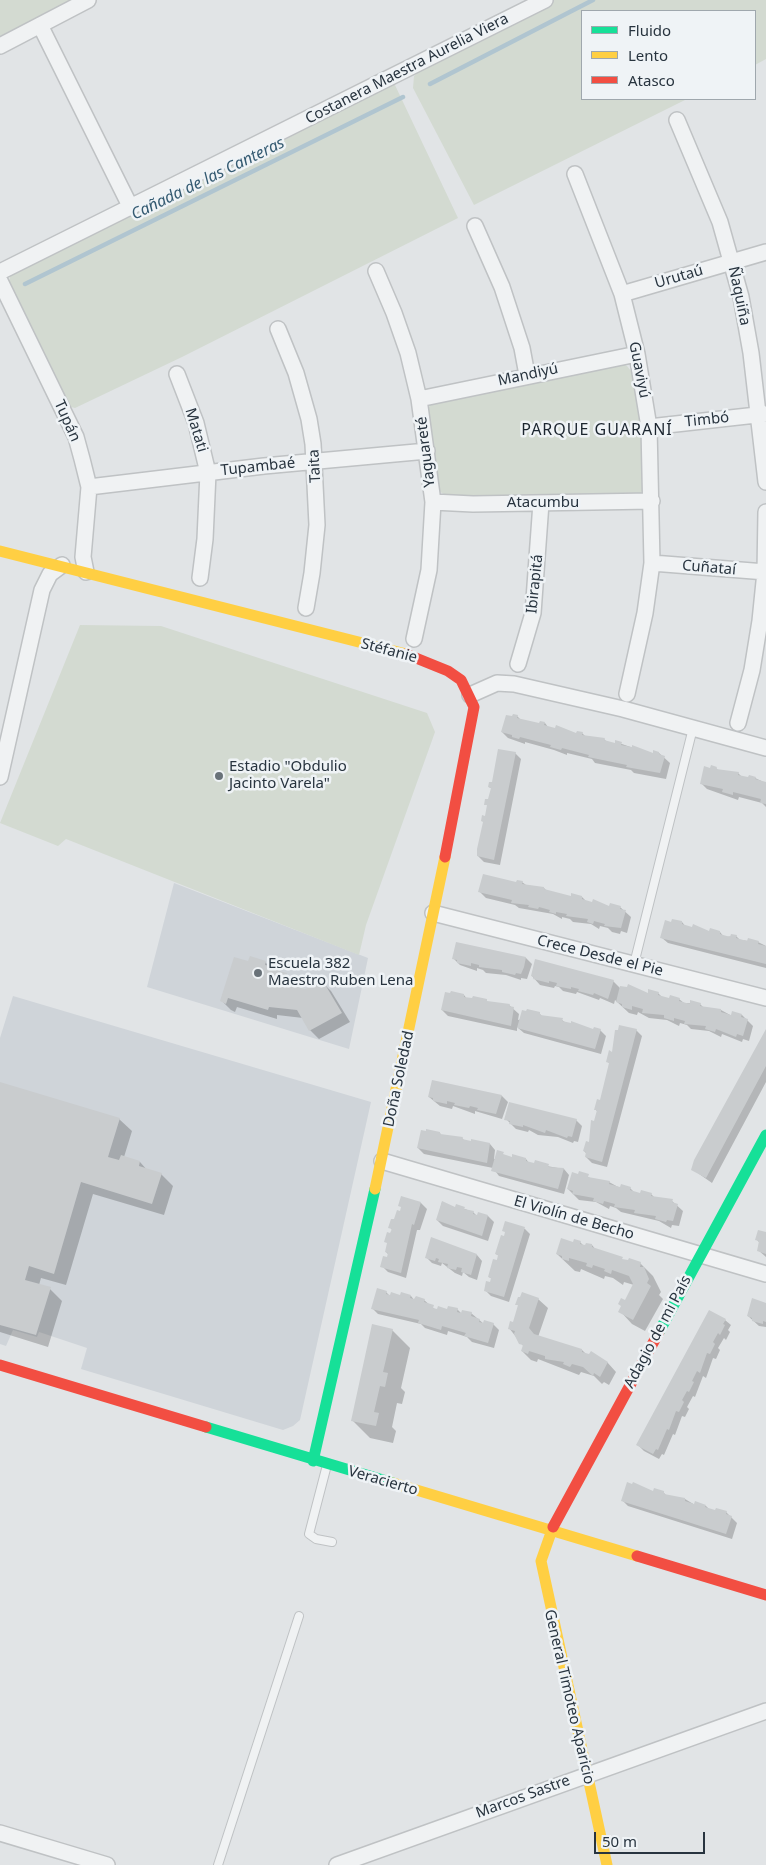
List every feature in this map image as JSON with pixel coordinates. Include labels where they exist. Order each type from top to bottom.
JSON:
[{"type":"street","points":[[0,46],[88,0]]},
{"type":"street","name":"Costanera Maestra Aurelia Viera","points":[[0,272],[545,0]]},
{"type":"street","points":[[40,26],[131,208]]},
{"type":"street","name":"Ñaquiña","points":[[677,120],[720,222],[732,262],[762,414],[766,482]]},
{"type":"street","name":"Guaviyú","points":[[575,174],[622,294],[636,354],[649,427],[652,563],[642,630],[627,694]]},
{"type":"street","points":[[475,226],[502,288],[522,348],[527,375]]},
{"type":"street","name":"Urutaú","points":[[622,294],[766,252]]},
{"type":"street","name":"Yaguareté","points":[[376,271],[408,353],[419,399],[433,502],[429,570],[414,639]]},
{"type":"street","name":"Tupán","points":[[0,281],[76,437],[89,487],[83,557],[86,572]]},
{"type":"street","name":"Taita","points":[[278,329],[305,402],[315,461],[315,549],[306,608]]},
{"type":"street","name":"Mandiyú","points":[[419,399],[527,375],[636,354]]},
{"type":"street","name":"Matati","points":[[177,374],[196,423],[208,473],[205,539],[200,578]]},
{"type":"street","name":"Timbó","points":[[649,427],[762,414]]},
{"type":"street","name":"Tupambaé","points":[[89,487],[315,461],[427,451]]},
{"type":"street","name":"Atacumbu","points":[[433,502],[652,501]]},
{"type":"street","name":"Ibirapitá","points":[[518,664],[533,613],[538,576],[541,503]]},
{"type":"street","points":[[738,722],[752,670],[766,572],[766,512]]},
{"type":"street","name":"Stéfanie","points":[[0,551],[62,565],[409,655],[448,671],[460,680],[470,695]]},
{"type":"street","name":"Cuñataí","points":[[652,563],[766,572]]},
{"type":"street","points":[[0,776],[42,590],[50,574],[62,565]]},
{"type":"street","points":[[470,695],[497,684],[514,684],[766,748]]},
{"type":"street","name":"Doña Soledad","points":[[313,1461],[382,1161],[473,720],[474,707],[470,695]]},
{"type":"street","name":"Crece Desde el Pie","points":[[433,914],[766,998]]},
{"type":"street","name":"Adagio de mi País","points":[[551,1531],[766,1135]]},
{"type":"street","name":"El Violín de Becho","points":[[382,1161],[766,1274]]},
{"type":"street","name":"Veracierto","points":[[0,1365],[313,1461],[766,1595]]},
{"type":"street","name":"General Timoteo Aparicio","points":[[551,1531],[540,1561],[542,1575],[607,1865]]},
{"type":"street","name":"Marcos Sastre","points":[[337,1865],[766,1711]]},
{"type":"street","points":[[0,1833],[107,1865]]},
{"type":"lane","points":[[634,964],[693,728]]},
{"type":"lane","points":[[327,1465],[309,1534],[316,1539],[332,1542]]},
{"type":"lane","points":[[218,1865],[300,1616]]},
{"type":"shaded area","points":[[0,0],[78,0],[0,40]]},
{"type":"shaded area","points":[[554,0],[766,0],[766,59],[756,64],[756,10],[581,10],[581,100],[685,100],[474,205],[413,88],[414,76],[424,67]]},
{"type":"shaded area","points":[[394,83],[458,218],[182,357],[75,408],[71,407],[9,282],[11,272]]},
{"type":"shaded area","points":[[621,363],[627,366],[635,376],[646,482],[641,493],[635,496],[447,496],[437,490],[428,409],[432,401]]},
{"type":"shaded area","name":"Estadio \"Obdulio Jacinto Varela\"","points":[[80,625],[161,626],[427,713],[435,732],[366,925],[359,955],[66,839],[58,846],[0,823]]},
{"type":"shaded area","name":"Escuela 382 Maestro Ruben Lena","points":[[174,883],[368,958],[349,1049],[147,987]]},
{"type":"shaded area","points":[[13,996],[371,1102],[300,1420],[293,1426],[283,1430],[81,1369],[87,1348],[39,1332],[37,1337],[13,1330],[6,1346],[0,1344],[0,1038]]},
{"type":"building","points":[[513,714],[518,715],[517,718],[539,723],[540,721],[545,722],[544,725],[555,728],[556,725],[576,733],[577,731],[583,732],[582,735],[605,738],[604,740],[615,743],[615,740],[622,742],[621,745],[632,747],[632,745],[653,753],[653,750],[659,752],[659,754],[665,756],[660,773],[626,767],[627,765],[588,757],[589,755],[562,748],[561,750],[550,747],[551,745],[520,737],[519,739],[512,737],[512,735],[501,732],[506,715],[512,716]]},
{"type":"building","points":[[498,749],[516,752],[494,860],[477,856],[477,849],[483,822],[481,821],[482,815],[485,816],[487,805],[484,805],[485,799],[488,799],[491,788],[488,787],[489,782],[492,782]]},
{"type":"building","points":[[711,765],[717,767],[716,769],[739,772],[738,775],[748,777],[749,775],[766,782],[766,804],[760,803],[761,799],[733,792],[733,795],[722,792],[723,789],[700,784],[704,766],[710,768]]},
{"type":"building","points":[[483,874],[516,882],[517,880],[523,881],[522,884],[544,887],[544,889],[571,896],[571,893],[582,896],[582,899],[592,902],[593,899],[609,906],[610,903],[621,906],[620,909],[626,910],[621,928],[604,926],[605,924],[594,921],[593,924],[587,922],[588,919],[566,916],[567,914],[556,912],[556,914],[539,907],[538,909],[528,907],[529,905],[511,903],[512,900],[478,892]]},
{"type":"building","points":[[672,919],[682,921],[682,924],[692,927],[693,924],[709,931],[710,928],[720,931],[720,934],[730,937],[731,934],[737,935],[736,938],[747,941],[748,938],[759,941],[758,944],[766,946],[766,964],[660,938],[665,920],[671,922]]},
{"type":"building","points":[[456,942],[526,957],[521,974],[516,973],[515,975],[502,972],[502,970],[479,967],[479,965],[471,963],[471,966],[457,963],[457,960],[452,959]]},
{"type":"building","points":[[250,956],[266,961],[265,965],[280,968],[279,971],[287,973],[285,984],[305,989],[323,981],[342,1013],[309,1031],[297,1010],[269,1007],[268,1010],[228,998],[226,1004],[220,1001],[234,957],[248,961]]},
{"type":"building","points":[[535,959],[614,980],[608,999],[594,993],[593,995],[578,991],[579,989],[571,987],[571,989],[556,986],[557,983],[533,979],[534,977],[531,976]]},
{"type":"building","points":[[628,984],[648,993],[648,989],[659,992],[658,995],[669,998],[670,995],[680,998],[679,1001],[690,1004],[690,1000],[701,1003],[700,1006],[721,1009],[721,1012],[731,1015],[732,1011],[742,1014],[741,1017],[748,1019],[743,1036],[737,1034],[736,1037],[716,1029],[715,1032],[705,1029],[706,1026],[684,1024],[685,1021],[674,1018],[674,1021],[664,1018],[664,1015],[642,1013],[643,1009],[632,1006],[632,1010],[622,1007],[622,1004],[616,1002],[620,986],[627,987]]},
{"type":"building","points":[[451,991],[464,994],[464,997],[472,998],[473,996],[487,999],[487,1001],[510,1004],[509,1006],[514,1007],[511,1026],[441,1010],[445,992],[450,993]]},
{"type":"building","points":[[527,1009],[540,1012],[540,1015],[563,1018],[562,1021],[571,1023],[571,1021],[593,1029],[594,1027],[601,1029],[595,1049],[517,1028],[522,1010],[526,1011]]},
{"type":"building","points":[[619,1025],[637,1029],[602,1162],[585,1157],[586,1152],[583,1151],[586,1141],[589,1142],[591,1120],[594,1121],[597,1110],[594,1110],[597,1099],[600,1100],[609,1063],[606,1062],[609,1050],[612,1052],[615,1030],[618,1030]]},
{"type":"building","points":[[766,1029],[766,1066],[706,1178],[691,1170],[694,1160]]},
{"type":"building","points":[[432,1080],[502,1095],[496,1114],[477,1110],[478,1108],[470,1106],[469,1108],[454,1105],[455,1103],[447,1101],[447,1104],[433,1101],[433,1098],[428,1097]]},
{"type":"building","points":[[0,1082],[120,1118],[108,1157],[119,1160],[121,1155],[140,1161],[139,1166],[162,1173],[152,1204],[81,1182],[54,1274],[29,1266],[25,1280],[51,1287],[36,1335],[0,1325]]},
{"type":"building","points":[[509,1102],[577,1119],[572,1137],[568,1136],[567,1138],[546,1130],[545,1133],[523,1125],[523,1127],[509,1124],[510,1121],[504,1120]]},
{"type":"building","points":[[426,1129],[440,1132],[440,1134],[463,1137],[462,1139],[471,1141],[471,1139],[490,1143],[487,1163],[417,1148],[421,1130],[426,1131]]},
{"type":"building","points":[[497,1150],[512,1157],[512,1154],[526,1158],[526,1161],[534,1163],[535,1160],[549,1164],[548,1167],[564,1168],[558,1189],[491,1171]]},
{"type":"building","points":[[579,1171],[589,1174],[588,1177],[610,1181],[609,1184],[620,1187],[621,1184],[631,1187],[630,1190],[640,1193],[641,1190],[652,1193],[651,1196],[673,1199],[672,1202],[678,1204],[673,1221],[667,1220],[666,1222],[655,1219],[656,1216],[634,1213],[635,1210],[614,1207],[615,1204],[604,1201],[603,1204],[593,1201],[594,1198],[572,1194],[573,1191],[567,1189],[572,1172],[578,1174]]},
{"type":"building","points":[[401,1196],[421,1202],[414,1225],[412,1224],[401,1273],[380,1267],[383,1256],[387,1257],[388,1253],[385,1252],[387,1243],[384,1242],[387,1232],[390,1233],[392,1229],[388,1228],[391,1219],[394,1219],[397,1210],[400,1211],[401,1207],[398,1206]]},
{"type":"building","points":[[442,1201],[455,1207],[456,1204],[465,1207],[464,1209],[474,1211],[473,1214],[477,1215],[478,1212],[488,1215],[482,1236],[436,1220]]},
{"type":"building","points":[[505,1221],[525,1227],[504,1297],[484,1291],[486,1281],[490,1282],[491,1278],[488,1277],[493,1259],[497,1260],[498,1255],[495,1254],[501,1235],[504,1236],[505,1232],[502,1231]]},
{"type":"building","points":[[758,1230],[766,1232],[766,1254],[757,1251],[759,1241],[755,1240]]},
{"type":"building","points":[[431,1237],[477,1254],[471,1275],[461,1272],[462,1268],[457,1267],[456,1270],[447,1268],[448,1264],[438,1262],[439,1259],[436,1258],[435,1261],[425,1258]]},
{"type":"building","points":[[561,1238],[573,1242],[574,1239],[581,1241],[580,1244],[585,1245],[586,1243],[592,1244],[592,1247],[623,1257],[622,1259],[628,1260],[629,1258],[641,1262],[640,1267],[644,1267],[649,1279],[647,1283],[651,1286],[633,1320],[618,1312],[621,1306],[618,1304],[621,1298],[625,1300],[633,1284],[629,1276],[612,1270],[611,1274],[604,1271],[605,1269],[593,1265],[592,1268],[586,1266],[587,1263],[569,1258],[569,1261],[562,1259],[562,1256],[556,1254]]},
{"type":"building","points":[[377,1288],[387,1291],[386,1294],[390,1295],[391,1292],[400,1295],[401,1292],[411,1295],[410,1298],[414,1299],[416,1296],[425,1299],[424,1302],[434,1305],[433,1308],[437,1309],[438,1306],[447,1309],[448,1306],[458,1308],[457,1312],[461,1313],[462,1310],[472,1312],[471,1316],[480,1319],[479,1322],[483,1323],[484,1320],[494,1323],[488,1343],[464,1336],[466,1333],[442,1326],[441,1330],[418,1323],[419,1320],[371,1309]]},
{"type":"building","points":[[522,1292],[539,1298],[529,1328],[534,1334],[582,1349],[582,1352],[589,1354],[591,1351],[608,1362],[600,1377],[594,1373],[593,1376],[583,1367],[572,1364],[570,1367],[563,1364],[564,1362],[545,1359],[545,1356],[529,1351],[528,1354],[521,1351],[523,1345],[519,1344],[514,1334],[515,1331],[508,1329],[510,1321],[513,1322],[518,1305],[515,1305]]},
{"type":"building","points":[[752,1298],[766,1303],[766,1322],[763,1321],[763,1324],[752,1321],[752,1318],[747,1316]]},
{"type":"building","points":[[709,1310],[726,1319],[723,1324],[725,1325],[720,1335],[718,1333],[713,1342],[715,1344],[710,1354],[707,1353],[700,1373],[697,1371],[692,1381],[694,1382],[682,1400],[684,1402],[679,1412],[676,1411],[669,1430],[667,1429],[658,1450],[656,1449],[653,1454],[636,1445]]},
{"type":"building","points":[[372,1324],[393,1329],[383,1372],[388,1373],[385,1387],[380,1386],[374,1412],[379,1413],[376,1426],[351,1421]]},
{"type":"building","points":[[627,1482],[632,1484],[633,1482],[653,1491],[654,1488],[664,1491],[664,1494],[685,1498],[685,1501],[694,1504],[695,1501],[706,1505],[705,1507],[727,1511],[726,1514],[732,1516],[726,1534],[621,1501]]},
{"type":"waterway","name":"Cañada de las Canteras","points":[[430,84],[593,0]]},
{"type":"waterway","name":"Cañada de las Canteras","points":[[25,284],[403,97]]},
{"type":"traffic: fast","points":[[659,1332],[766,1135]]},
{"type":"traffic: fast","points":[[313,1461],[375,1189]]},
{"type":"traffic: fast","points":[[206,1427],[393,1483]]},
{"type":"traffic: slow","points":[[0,551],[406,654]]},
{"type":"traffic: slow","points":[[375,1189],[445,857]]},
{"type":"traffic: slow","points":[[393,1483],[637,1556]]},
{"type":"traffic: slow","points":[[553,1527],[541,1561],[607,1865]]},
{"type":"traffic: jam","points":[[406,654],[448,671],[461,680],[474,707],[445,857]]},
{"type":"traffic: jam","points":[[553,1527],[659,1332]]},
{"type":"traffic: jam","points":[[0,1365],[206,1427]]},
{"type":"traffic: jam","points":[[637,1556],[766,1595]]},
{"type":"place","name":"Estadio \"Obdulio Jacinto Varela\"","points":[[219,776]]},
{"type":"place","name":"Escuela 382 Maestro Ruben Lena","points":[[258,973]]},
{"type":"district","name":"PARQUE GUARANÍ","points":[[597,430]]}]
